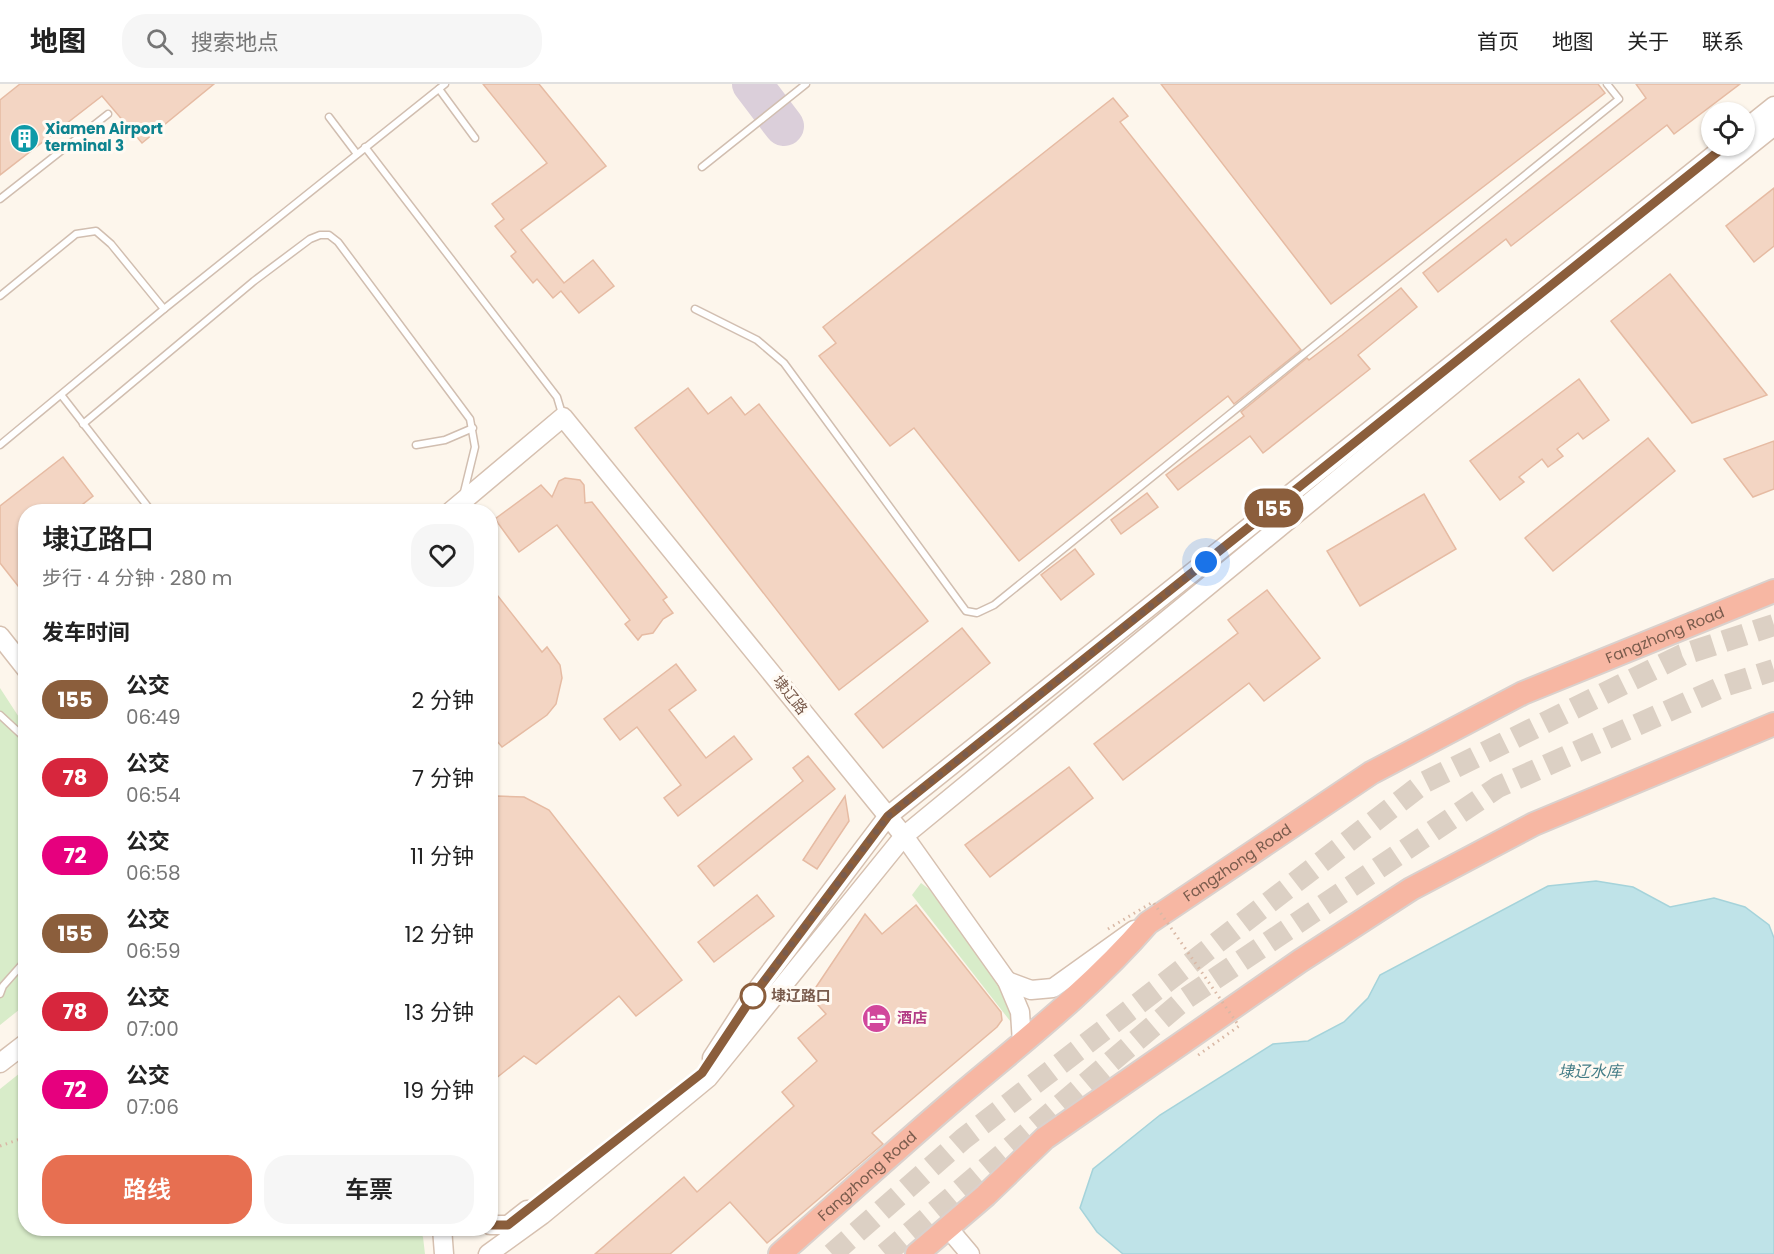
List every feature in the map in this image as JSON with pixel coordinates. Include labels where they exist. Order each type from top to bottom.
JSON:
[{"type":"highway","name":"Fangzhong Road","points":[[780,1254],[1119,956],[1148,923],[1381,768],[1523,693],[1774,591]]},
{"type":"highway","points":[[917,1254],[986,1195],[1045,1138],[1300,961],[1411,889],[1534,824],[1774,724]]},
{"type":"main road","points":[[1755,121],[1774,106]]},
{"type":"main road","points":[[488,1254],[542,1215],[708,1078],[904,836],[1517,332],[1774,126]]},
{"type":"main road","points":[[498,1225],[508,1225],[702,1073],[753,996],[888,816],[1713,156]]},
{"type":"main road","points":[[460,504],[563,417]]},
{"type":"main road","name":"埭辽路","points":[[563,417],[904,836],[1007,981],[1022,1020],[1022,1043]]},
{"type":"main road","points":[[0,636],[18,659]]},
{"type":"main road","points":[[1007,981],[1031,990],[1053,988],[1127,934],[1148,923]]},
{"type":"main road","points":[[0,1063],[18,1049]]},
{"type":"main road","points":[[948,1228],[970,1254]]},
{"type":"main road","points":[[443,1236],[444,1254]]},
{"type":"lane","points":[[0,445],[62,396],[164,309],[445,84]]},
{"type":"lane","points":[[702,167],[806,84]]},
{"type":"lane","points":[[695,309],[757,340],[784,363],[966,611],[977,613],[994,605],[1619,99],[1607,84]]},
{"type":"lane","points":[[439,89],[475,138]]},
{"type":"lane","points":[[0,199],[108,114]]},
{"type":"lane","points":[[329,117],[357,154]]},
{"type":"lane","points":[[365,147],[557,397],[563,417]]},
{"type":"lane","points":[[0,296],[76,234],[96,231],[111,244],[164,309]]},
{"type":"lane","points":[[83,424],[267,271],[310,239],[324,235],[333,237],[338,242],[464,410],[473,428],[475,447],[457,504]]},
{"type":"lane","points":[[62,396],[146,504]]},
{"type":"lane","points":[[416,445],[445,440],[473,428]]},
{"type":"lane","points":[[0,715],[18,732]]},
{"type":"lane","points":[[0,994],[3,986],[18,969]]},
{"type":"path","points":[[1108,929],[1153,902],[1239,1026],[1197,1056]]},
{"type":"path","points":[[0,1146],[18,1140]]},
{"type":"green space","points":[[0,688],[18,716],[18,1011],[0,1025]]},
{"type":"green space","points":[[921,883],[929,889],[1005,990],[1014,1026],[912,895]]},
{"type":"green space","points":[[18,1075],[18,1236],[422,1236],[425,1254],[0,1254],[0,1089]]},
{"type":"water","name":"埭辽水库","points":[[1596,881],[1633,887],[1670,907],[1714,898],[1745,907],[1769,925],[1774,938],[1774,1254],[1123,1254],[1097,1232],[1080,1208],[1093,1169],[1160,1115],[1273,1044],[1308,1041],[1344,1022],[1368,998],[1380,975],[1548,886]]},
{"type":"building","points":[[20,84],[214,84],[142,143],[102,96],[0,175],[0,100]]},
{"type":"building","points":[[483,84],[539,84],[606,166],[521,230],[564,283],[593,260],[614,286],[579,313],[561,291],[553,298],[537,279],[533,283],[511,256],[516,252],[495,226],[504,219],[492,204],[547,163]]},
{"type":"building","points":[[1161,84],[1598,84],[1605,93],[1331,304]]},
{"type":"building","points":[[1636,84],[1740,84],[1716,102],[1701,102],[1701,114],[1674,134],[1667,125],[1511,246],[1506,239],[1438,292],[1423,273],[1646,98]]},
{"type":"building","points":[[1113,98],[1128,116],[1120,122],[1301,350],[1234,404],[1228,396],[1019,561],[914,428],[890,446],[819,356],[836,343],[823,327]]},
{"type":"building","points":[[1774,188],[1774,246],[1754,262],[1726,226]]},
{"type":"building","points":[[1670,274],[1767,395],[1692,423],[1611,321]]},
{"type":"building","points":[[1401,288],[1417,307],[1358,355],[1370,369],[1263,453],[1250,436],[1178,490],[1166,475],[1244,416],[1241,412],[1307,358],[1309,360]]},
{"type":"building","points":[[1579,379],[1609,420],[1583,439],[1578,433],[1557,449],[1563,456],[1548,467],[1542,459],[1519,477],[1524,482],[1500,500],[1470,461]]},
{"type":"building","points":[[688,388],[708,414],[731,397],[745,415],[759,404],[928,621],[839,690],[635,428]]},
{"type":"building","points":[[1648,438],[1675,471],[1553,571],[1525,538]]},
{"type":"building","points":[[1774,441],[1774,489],[1753,497],[1724,459]]},
{"type":"building","points":[[63,457],[93,496],[83,504],[18,504],[18,586],[0,563],[0,506]]},
{"type":"building","points":[[565,478],[580,480],[584,485],[585,503],[592,502],[667,597],[663,600],[673,613],[663,619],[653,633],[642,635],[638,640],[625,624],[630,620],[557,525],[519,552],[498,523],[498,517],[541,485],[552,497],[559,481]]},
{"type":"building","points":[[1147,493],[1158,507],[1121,534],[1111,520]]},
{"type":"building","points":[[1424,494],[1456,549],[1360,606],[1327,551]]},
{"type":"building","points":[[1075,549],[1094,574],[1061,600],[1041,575]]},
{"type":"building","points":[[1267,590],[1320,658],[1264,701],[1249,683],[1123,780],[1094,744],[1238,633],[1228,620]]},
{"type":"building","points":[[498,596],[542,652],[547,647],[560,665],[562,678],[556,704],[547,715],[502,747],[498,742]]},
{"type":"building","points":[[962,628],[990,663],[883,748],[855,714]]},
{"type":"building","points":[[676,664],[696,690],[669,710],[706,758],[734,736],[752,759],[678,816],[664,798],[681,785],[637,727],[620,740],[604,719]]},
{"type":"building","points":[[808,756],[835,789],[714,886],[698,866],[803,781],[793,768]]},
{"type":"building","points":[[1069,767],[1093,798],[990,877],[965,845]]},
{"type":"building","points":[[498,796],[524,797],[549,810],[682,980],[636,1016],[619,996],[536,1064],[524,1056],[498,1077]]},
{"type":"building","points":[[845,796],[849,821],[817,869],[803,860]]},
{"type":"building","points":[[757,895],[774,916],[714,962],[698,942]]},
{"type":"building","points":[[916,905],[1001,1012],[1002,1020],[997,1027],[872,1133],[883,1144],[767,1243],[730,1202],[670,1254],[595,1254],[684,1177],[697,1192],[794,1106],[782,1092],[817,1061],[798,1038],[826,1014],[810,996],[865,914],[882,934]]},
{"type":"taxiway","points":[[752,84],[784,126]]},
{"type":"tunnel","points":[[832,1254],[963,1139],[1425,782],[1682,655],[1774,625]]},
{"type":"tunnel","points":[[885,1254],[1185,999],[1498,787],[1724,686],[1774,670]]},
{"type":"bus line","name":"155","points":[[498,1225],[508,1225],[702,1073],[753,996],[888,816],[1713,156]]},
{"type":"place","name":"Xiamen Airport terminal 3","points":[[24,138]]},
{"type":"place","name":"埭辽路口","points":[[753,996]]},
{"type":"place","name":"酒店","points":[[876,1018]]},
{"type":"route","points":[[753,996],[888,816],[1206,562]]}]
